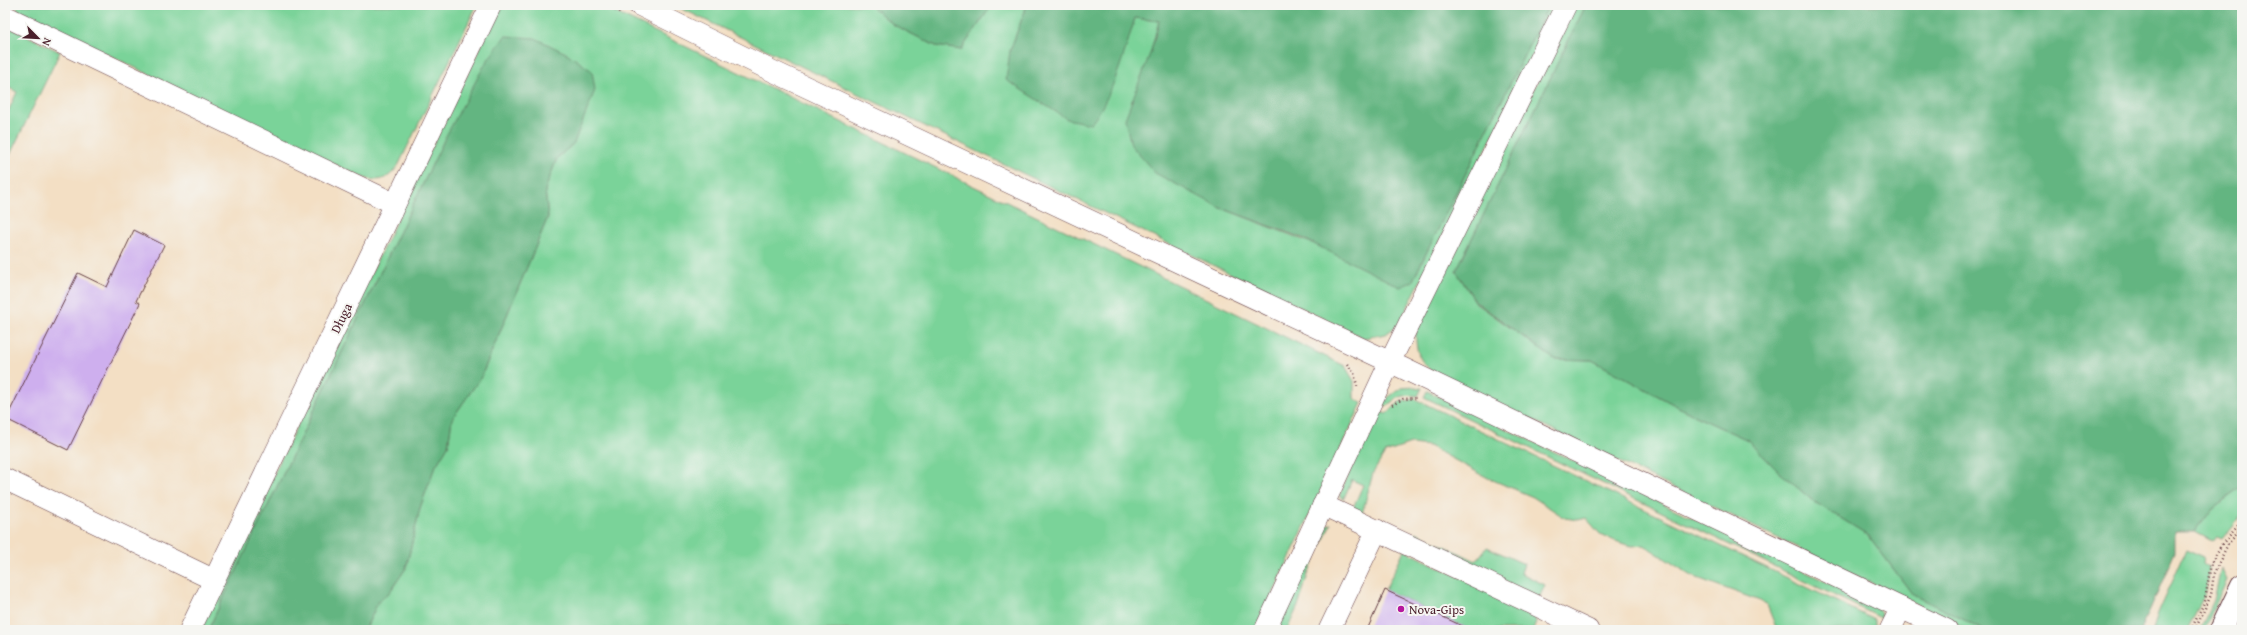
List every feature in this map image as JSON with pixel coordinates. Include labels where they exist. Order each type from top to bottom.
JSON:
[{"type":"main road","points":[[2221,630],[2242,586]]},
{"type":"street","name":"Długa","points":[[190,630],[491,5]]},
{"type":"street","points":[[639,5],[764,67],[1390,362],[1947,630]]},
{"type":"street","points":[[1265,630],[1390,362],[1566,5]]},
{"type":"street","points":[[5,16],[395,204]]},
{"type":"street","points":[[5,479],[214,580]]},
{"type":"street","points":[[1323,504],[1588,630]]},
{"type":"street","points":[[1329,630],[1377,530]]},
{"type":"street","points":[[1890,630],[1901,608]]},
{"type":"path","points":[[2191,630],[2205,601],[2211,563],[2222,544],[2242,519]]},
{"type":"path","points":[[2195,630],[2211,594],[2214,573],[2228,544],[2242,528]]},
{"type":"green space","points":[[16,5],[477,5],[399,164],[387,177],[373,180],[361,177],[18,11]]},
{"type":"green space","points":[[501,5],[600,5],[1345,366],[1354,381],[1354,398],[1362,403],[1256,630],[365,630],[378,602],[389,593],[406,568],[420,508],[434,469],[448,446],[452,419],[481,377],[548,217],[545,190],[557,158],[574,143],[446,136],[208,630],[198,630]]},
{"type":"green space","points":[[674,5],[870,5],[894,25],[936,46],[961,50],[992,5],[1027,5],[1010,51],[1122,59],[1135,18],[1159,21],[1151,51],[1221,208],[1412,282],[1549,5],[1558,5],[1399,324],[1386,334],[1364,338]]},
{"type":"green space","points":[[870,5],[992,5],[961,50],[936,46],[894,25]]},
{"type":"green space","points":[[1027,5],[1549,5],[1412,282],[1400,287],[1302,238],[1221,208],[1155,173],[1131,145],[1125,119],[1151,51],[1159,21],[1135,18],[1118,73],[1106,99],[1091,124],[1067,119],[1006,80],[1010,51]]},
{"type":"green space","points":[[1575,5],[1586,5],[1456,271],[1476,303],[1554,359],[1592,360],[1695,416],[1748,440],[1776,469],[1813,501],[1868,535],[1913,595],[1985,630],[1969,630],[1441,376],[1427,367],[1423,362],[1417,350],[1416,327]]},
{"type":"green space","points":[[1586,5],[2242,5],[2242,487],[2213,508],[2195,532],[2175,532],[2175,552],[2141,630],[1985,630],[1913,595],[1868,535],[1813,501],[1776,469],[1748,440],[1695,416],[1592,360],[1554,359],[1476,302],[1456,271]]},
{"type":"green space","points":[[5,25],[60,52],[5,165],[5,118],[17,92],[5,86]]},
{"type":"green space","points":[[505,36],[535,38],[568,54],[592,71],[595,90],[574,143],[557,158],[545,190],[548,217],[481,377],[452,419],[448,446],[434,469],[420,508],[406,568],[389,593],[378,602],[365,630],[208,630],[446,136],[485,64]]},
{"type":"green space","points":[[1401,388],[1422,388],[1418,396],[1408,395],[1400,397],[1386,407],[1379,404]]},
{"type":"green space","points":[[1427,391],[1877,606],[1883,619],[1424,397]]},
{"type":"green space","points":[[1415,399],[1875,620],[1875,630],[1777,630],[1767,605],[1760,601],[1692,576],[1644,545],[1632,546],[1615,541],[1600,534],[1586,518],[1578,520],[1565,518],[1533,497],[1488,478],[1429,446],[1411,444],[1385,453],[1373,473],[1362,514],[1352,510],[1363,485],[1352,480],[1343,500],[1340,494],[1376,409],[1386,414],[1400,402]]},
{"type":"green space","points":[[2242,487],[2242,514],[2222,539],[2217,537],[2212,541],[2195,532],[2213,508]]},
{"type":"green space","points":[[1331,524],[1308,574],[1299,604],[1287,630],[1273,630],[1322,527]]},
{"type":"green space","points":[[1416,532],[1476,561],[1487,547],[1524,564],[1521,573],[1545,585],[1539,598],[1411,538]]},
{"type":"green space","points":[[1404,550],[1534,613],[1536,623],[1533,630],[1471,630],[1385,590]]},
{"type":"green space","points":[[2186,550],[2204,558],[2203,564],[2208,567],[2206,592],[2187,630],[2153,630],[2158,613]]},
{"type":"green space","points":[[2221,568],[2227,580],[2204,630],[2200,630],[2214,600]]},
{"type":"building","points":[[134,230],[164,245],[136,301],[140,303],[68,450],[6,419],[78,273],[107,287]]},
{"type":"building","name":"Nova-Gips","points":[[1385,590],[1471,630],[1367,630]]},
{"type":"place","name":"Nova-Gips","points":[[1401,609]]}]
